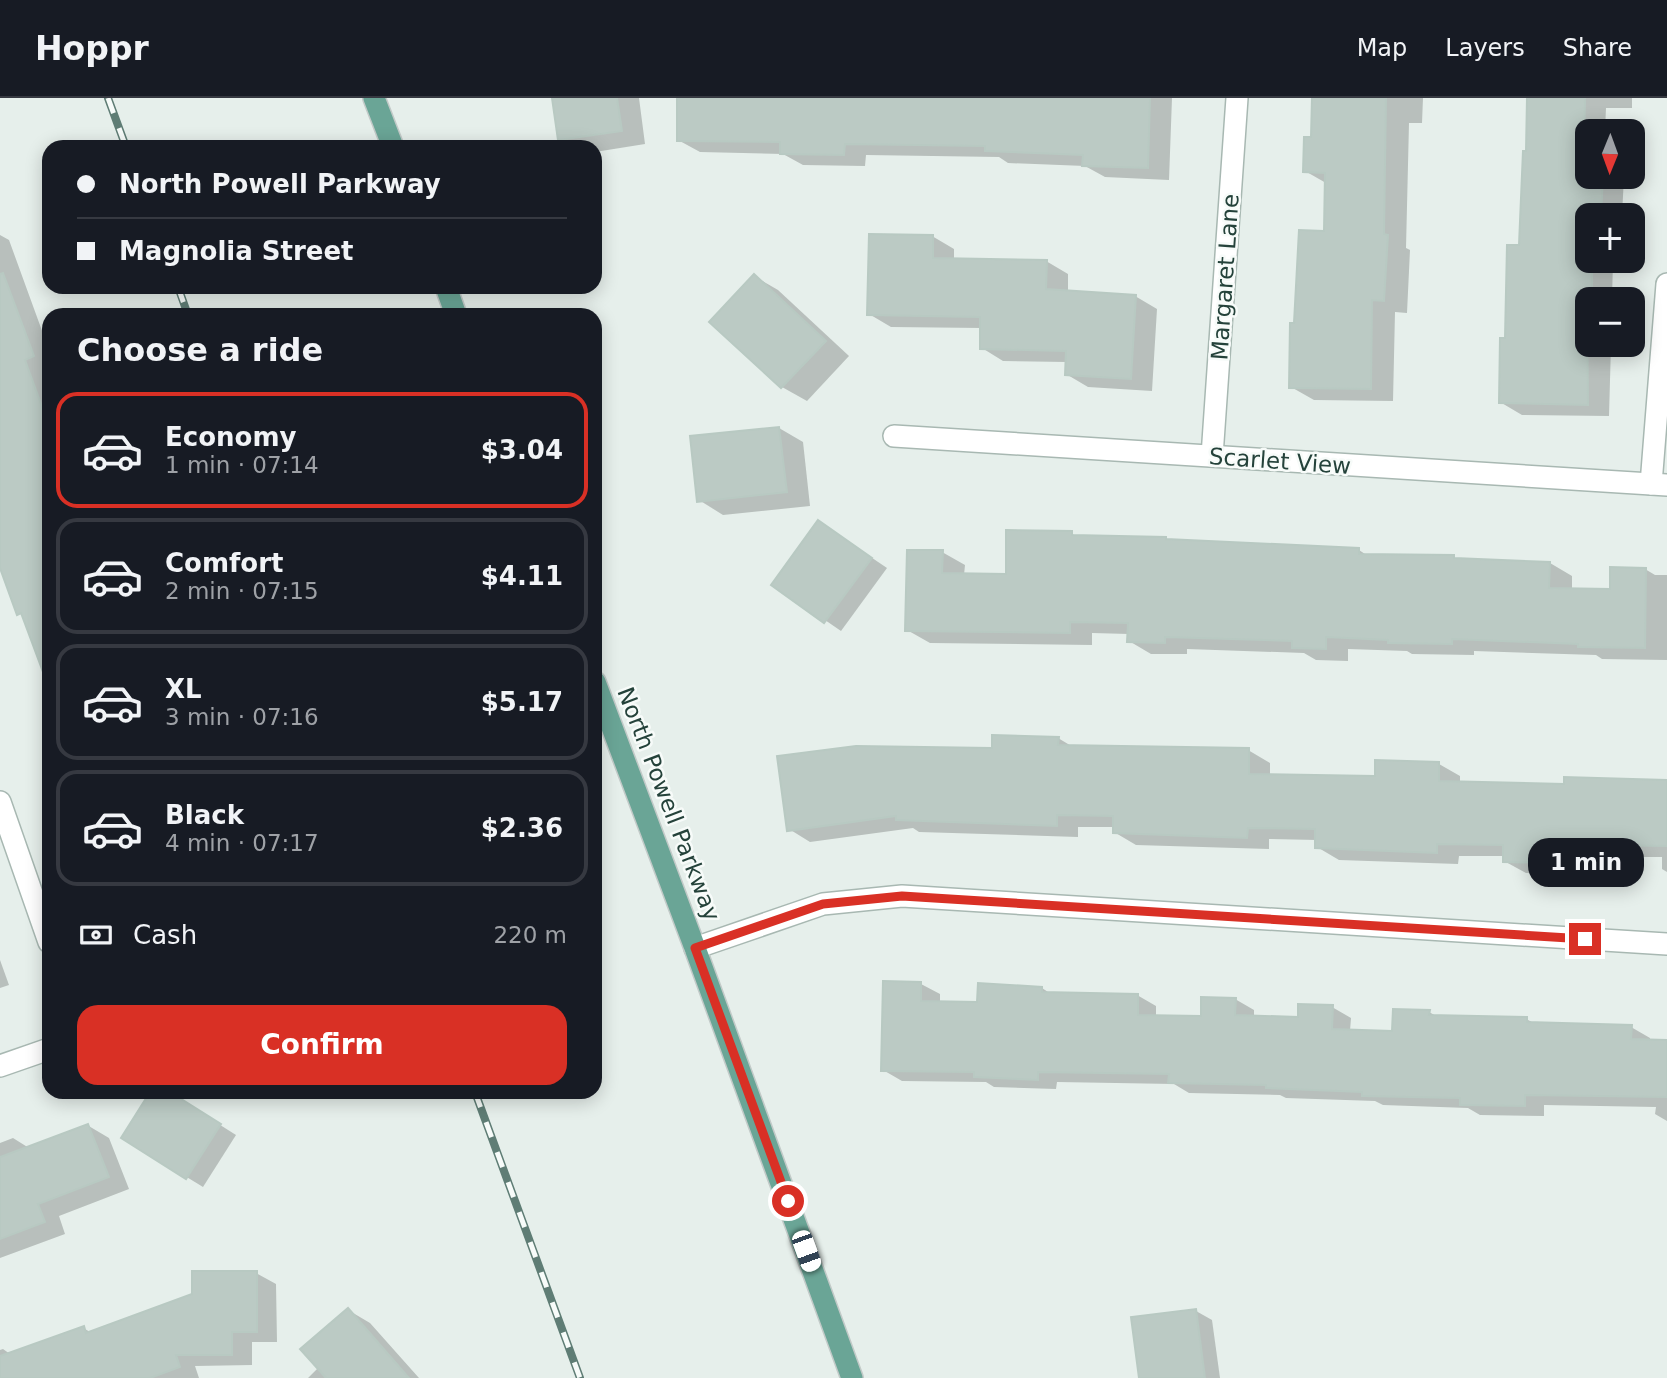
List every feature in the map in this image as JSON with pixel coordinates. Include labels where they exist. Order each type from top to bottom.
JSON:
[{"type":"main road","points":[[374,98],[390,140]]},
{"type":"main road","name":"North Powell Parkway","points":[[602,701],[852,1378]]},
{"type":"street","name":"Margaret Lane","points":[[1212,456],[1237,98]]},
{"type":"street","points":[[1659,484],[1667,284]]},
{"type":"street","name":"Scarlet View","points":[[894,436],[1659,484]]},
{"type":"street","points":[[0,802],[42,922]]},
{"type":"street","points":[[695,948],[823,904],[902,896],[1667,944]]},
{"type":"street","points":[[0,1066],[42,1051]]},
{"type":"building","points":[[552,98],[617,98],[622,131],[558,140]]},
{"type":"building","points":[[677,98],[1150,98],[1148,168],[1082,166],[1083,155],[985,151],[985,146],[845,144],[844,155],[780,154],[780,142],[677,141]]},
{"type":"building","points":[[1312,98],[1386,98],[1384,234],[1388,235],[1384,301],[1372,300],[1371,389],[1289,388],[1290,323],[1294,323],[1299,230],[1324,231],[1325,173],[1303,172],[1304,137],[1311,137]]},
{"type":"building","points":[[1527,98],[1585,98],[1585,119],[1575,119],[1575,189],[1602,189],[1602,203],[1575,203],[1575,273],[1592,273],[1592,287],[1575,287],[1575,357],[1588,357],[1588,405],[1499,403],[1500,338],[1505,338],[1507,245],[1519,245],[1523,151],[1526,151]]},
{"type":"building","points":[[869,234],[933,235],[933,258],[1047,260],[1046,289],[1136,295],[1131,379],[1065,375],[1066,351],[980,349],[980,317],[867,315]]},
{"type":"building","points":[[3,273],[34,356],[25,360],[42,407],[42,669],[21,613],[17,615],[0,568],[0,274]]},
{"type":"building","points":[[754,274],[826,341],[781,388],[709,322]]},
{"type":"building","points":[[779,427],[787,492],[697,502],[690,436]]},
{"type":"building","points":[[818,520],[872,558],[824,623],[771,585]]},
{"type":"building","points":[[1006,530],[1072,531],[1072,535],[1166,537],[1359,548],[1359,554],[1454,555],[1454,558],[1550,562],[1549,588],[1610,589],[1610,567],[1646,568],[1645,648],[1578,647],[1578,644],[1452,639],[1452,644],[1388,643],[1388,640],[1326,637],[1326,649],[1292,648],[1292,641],[1165,637],[1165,643],[1127,642],[1128,623],[1070,622],[1070,633],[905,631],[907,550],[943,550],[942,573],[1006,574]]},
{"type":"building","points":[[992,735],[1059,737],[1058,745],[1249,748],[1249,774],[1375,776],[1375,760],[1439,762],[1439,781],[1564,784],[1564,777],[1667,780],[1667,846],[1600,845],[1600,866],[1503,862],[1503,845],[1437,844],[1437,853],[1315,848],[1315,829],[1248,828],[1247,838],[1113,833],[1113,816],[1057,815],[1057,826],[896,820],[896,816],[787,831],[777,756],[856,746],[992,748]]},
{"type":"building","points":[[883,981],[921,982],[921,1001],[977,1002],[978,983],[1042,987],[1042,992],[1138,994],[1138,1015],[1201,1016],[1201,997],[1236,998],[1235,1015],[1298,1017],[1298,1004],[1333,1005],[1332,1029],[1392,1031],[1393,1009],[1430,1010],[1429,1015],[1527,1017],[1527,1022],[1632,1025],[1631,1039],[1667,1040],[1667,1097],[1525,1095],[1525,1106],[1460,1105],[1460,1098],[1362,1096],[1362,1092],[1266,1088],[1266,1085],[1168,1083],[1169,1074],[1038,1072],[1038,1080],[974,1077],[974,1072],[881,1071]]},
{"type":"building","points":[[146,1099],[181,1099],[221,1124],[186,1179],[121,1138]]},
{"type":"building","points":[[88,1124],[109,1177],[38,1204],[45,1222],[0,1239],[0,1157]]},
{"type":"building","points":[[192,1271],[257,1271],[257,1332],[232,1332],[232,1355],[176,1355],[180,1367],[150,1378],[0,1378],[0,1356],[84,1326],[86,1333],[192,1294]]},
{"type":"building","points":[[348,1308],[409,1378],[326,1378],[300,1349]]},
{"type":"building","points":[[1196,1309],[1205,1378],[1139,1378],[1131,1317]]},
{"type":"railway","points":[[108,98],[123,140]]},
{"type":"railway","points":[[180,294],[186,308]]},
{"type":"railway","points":[[478,1099],[580,1378]]},
{"type":"route","points":[[788,1201],[695,948],[823,904],[902,896],[1585,939]]}]
